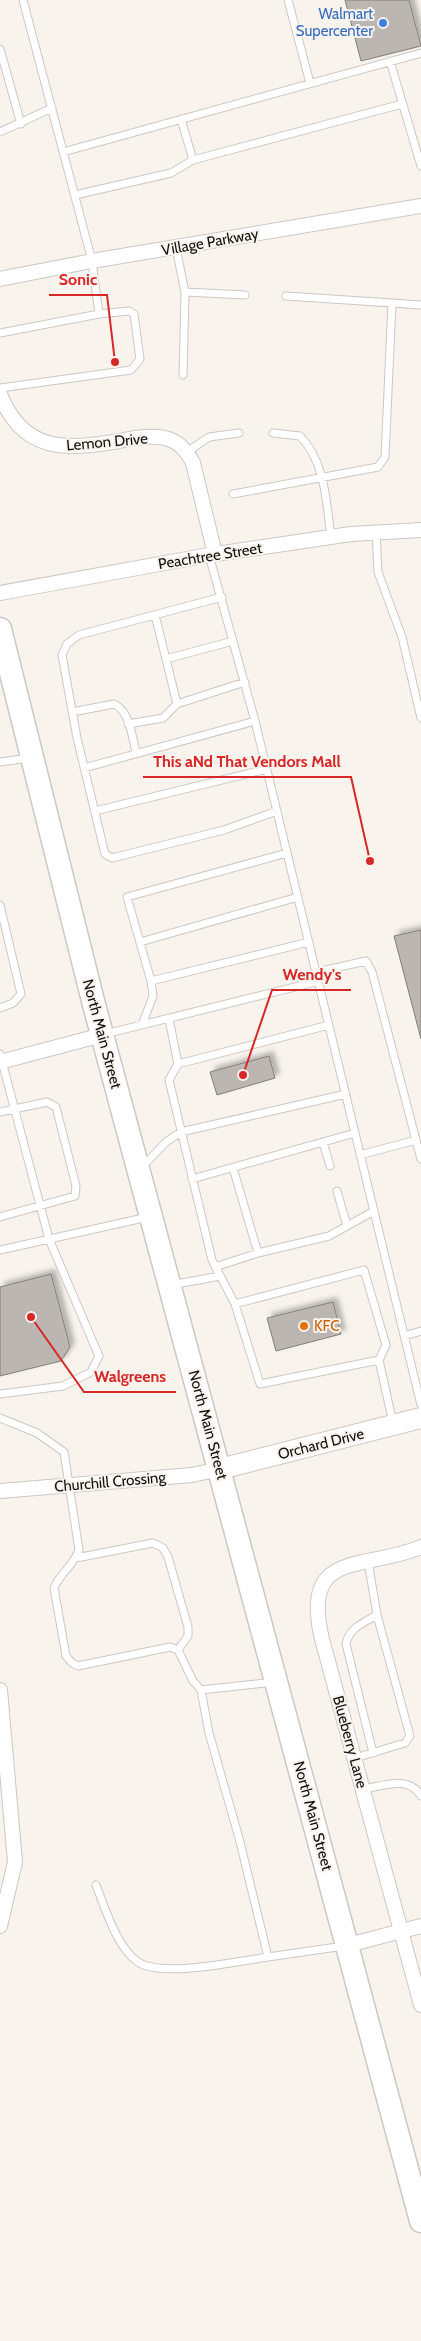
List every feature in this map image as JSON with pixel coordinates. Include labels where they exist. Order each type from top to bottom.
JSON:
[{"type":"main road","name":"North Main Street","points":[[0,629],[102,1035],[171,1285],[421,2221]]},
{"type":"street","name":"Village Parkway","points":[[0,279],[92,261],[421,206]]},
{"type":"street","name":"Lemon Drive","points":[[0,394],[16,424],[32,437],[53,445],[84,446],[150,437],[165,438],[178,444],[187,452]]},
{"type":"street","points":[[187,452],[198,475],[212,554]]},
{"type":"street","name":"Peachtree Street","points":[[0,593],[212,554],[331,537],[421,530]]},
{"type":"street","points":[[1,1060],[102,1035]]},
{"type":"street","name":"Orchard Drive","points":[[220,1470],[421,1418]]},
{"type":"street","name":"Churchill Crossing","points":[[0,1491],[199,1474],[220,1470]]},
{"type":"street","name":"Blueberry Lane","points":[[421,1547],[333,1571],[326,1578],[318,1598],[318,1623],[421,2005]]},
{"type":"street","points":[[0,1690],[15,1862],[0,1926]]},
{"type":"street","points":[[348,1945],[421,1926]]},
{"type":"lane","points":[[23,0],[92,261],[99,314]]},
{"type":"lane","points":[[288,0],[310,84]]},
{"type":"lane","points":[[0,49],[21,124]]},
{"type":"lane","points":[[63,152],[421,53]]},
{"type":"lane","points":[[390,61],[421,166]]},
{"type":"lane","points":[[74,195],[171,173],[193,160],[402,104]]},
{"type":"lane","points":[[0,132],[21,124],[52,108]]},
{"type":"lane","points":[[180,119],[193,160]]},
{"type":"lane","points":[[176,248],[185,292],[183,375]]},
{"type":"lane","points":[[185,292],[245,295]]},
{"type":"lane","points":[[286,296],[421,305]]},
{"type":"lane","points":[[233,494],[378,467],[385,457],[392,302]]},
{"type":"lane","points":[[0,333],[99,314],[129,311],[134,314],[140,359],[131,370],[0,388]]},
{"type":"lane","points":[[187,452],[209,437],[239,433]]},
{"type":"lane","points":[[273,434],[300,436],[312,448],[323,477],[331,537]]},
{"type":"lane","points":[[376,532],[378,572],[402,637],[421,718]]},
{"type":"lane","points":[[212,554],[317,972],[421,1405]]},
{"type":"lane","points":[[222,597],[79,635],[67,644],[62,655],[72,712],[105,854],[112,858],[224,830],[277,811]]},
{"type":"lane","points":[[155,615],[177,704]]},
{"type":"lane","points":[[166,659],[233,641]]},
{"type":"lane","points":[[128,724],[163,718],[177,704],[245,682]]},
{"type":"lane","points":[[72,712],[114,704],[119,706],[126,716],[136,752]]},
{"type":"lane","points":[[84,768],[136,752],[255,721]]},
{"type":"lane","points":[[0,762],[33,757]]},
{"type":"lane","points":[[95,811],[267,769]]},
{"type":"lane","points":[[142,1025],[153,996],[151,981],[127,897],[287,853]]},
{"type":"lane","points":[[140,942],[298,897]]},
{"type":"lane","points":[[0,905],[21,994],[13,1003],[0,1008]]},
{"type":"lane","points":[[151,981],[309,942]]},
{"type":"lane","points":[[317,972],[366,962],[372,972],[421,1159]]},
{"type":"lane","points":[[102,1035],[318,981]]},
{"type":"lane","points":[[169,1019],[178,1064],[170,1080],[192,1179],[215,1267],[235,1304],[260,1384],[379,1360]]},
{"type":"lane","points":[[178,1064],[329,1024]]},
{"type":"lane","points":[[0,1394],[63,1386],[91,1372],[99,1356],[49,1239],[1,1060]]},
{"type":"lane","points":[[140,1170],[166,1142],[181,1132],[346,1094]]},
{"type":"lane","points":[[0,1112],[47,1102],[56,1107],[76,1186],[75,1196],[0,1217]]},
{"type":"lane","points":[[192,1179],[355,1133]]},
{"type":"lane","points":[[360,1155],[416,1140]]},
{"type":"lane","points":[[323,1142],[330,1166]]},
{"type":"lane","points":[[233,1168],[258,1253]]},
{"type":"lane","points":[[337,1191],[347,1226]]},
{"type":"lane","points":[[215,1267],[258,1253],[329,1236],[374,1211]]},
{"type":"lane","points":[[0,1250],[152,1216]]},
{"type":"lane","points":[[235,1304],[364,1270],[386,1345],[379,1360],[393,1425]]},
{"type":"lane","points":[[171,1285],[220,1276]]},
{"type":"lane","points":[[404,1336],[421,1331]]},
{"type":"lane","points":[[0,1418],[37,1433],[64,1452],[79,1550],[76,1558],[58,1577],[54,1588],[66,1656],[72,1663],[78,1666],[170,1647],[178,1650],[193,1681],[202,1690],[209,1732],[239,1838],[268,1957]]},
{"type":"lane","points":[[76,1558],[153,1543],[163,1548],[168,1557],[188,1627],[188,1636],[178,1650]]},
{"type":"lane","points":[[355,1758],[405,1743],[410,1736],[377,1615],[368,1561]]},
{"type":"lane","points":[[373,1753],[346,1644],[348,1635],[357,1626],[377,1615]]},
{"type":"lane","points":[[202,1690],[277,1682]]},
{"type":"lane","points":[[363,1789],[405,1782],[416,1789],[421,1796]]},
{"type":"lane","points":[[96,1885],[116,1937],[138,1963],[169,1970],[348,1945]]},
{"type":"building","name":"Walmart Supercenter","points":[[345,0],[409,0],[421,46],[361,61]]},
{"type":"building","points":[[421,930],[421,1039],[394,936]]},
{"type":"building","points":[[269,1056],[275,1078],[217,1095],[210,1072]]},
{"type":"building","points":[[51,1274],[70,1347],[61,1361],[0,1376],[0,1287]]},
{"type":"building","name":"KFC","points":[[333,1302],[341,1334],[276,1351],[267,1318]]},
{"type":"place","name":"Walmart Supercenter","points":[[383,23]]},
{"type":"place","name":"Sonic","points":[[115,362]]},
{"type":"place","name":"This aNd That Vendors Mall","points":[[370,861]]},
{"type":"place","name":"Wendy's","points":[[243,1075]]},
{"type":"place","name":"Walgreens","points":[[31,1317]]},
{"type":"place","name":"KFC","points":[[304,1326]]}]
